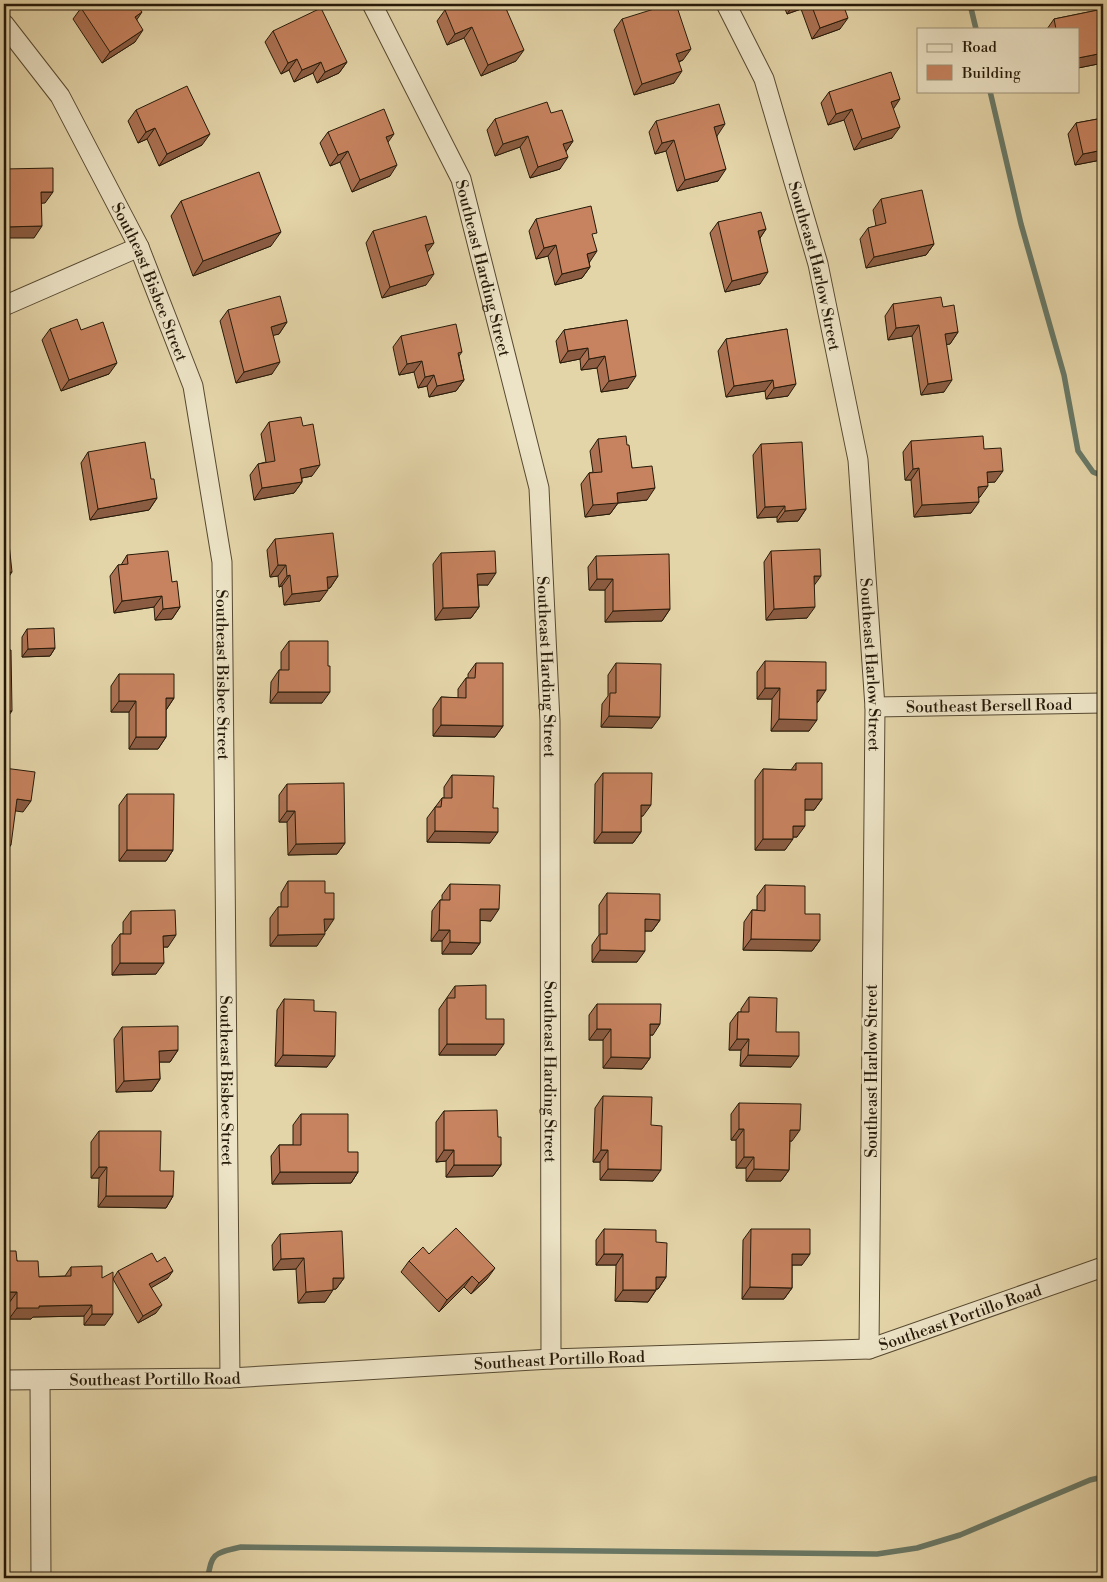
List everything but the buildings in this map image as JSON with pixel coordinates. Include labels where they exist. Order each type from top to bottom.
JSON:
[{"type":"street","name":"Southeast Harding Street","points":[[372,4],[461,179],[539,488],[550,721],[551,1359]]},
{"type":"street","name":"Southeast Harlow Street","points":[[726,4],[764,79],[818,264],[858,460],[874,707],[869,1348]]},
{"type":"street","name":"Southeast Bisbee Street","points":[[4,24],[60,96],[139,247],[193,386],[222,562],[230,1378]]},
{"type":"street","points":[[4,306],[139,247]]},
{"type":"street","name":"Southeast Bersell Road","points":[[874,707],[1103,703]]},
{"type":"street","name":"Southeast Portillo Road","points":[[4,1380],[230,1378],[551,1359],[869,1348],[1103,1267]]},
{"type":"street","points":[[40,1381],[41,1578]]},
{"type":"waterway","points":[[970,4],[976,28]]},
{"type":"waterway","points":[[990,92],[1021,224],[1064,375],[1078,451],[1093,472],[1103,476]]},
{"type":"waterway","points":[[208,1578],[213,1558],[221,1552],[241,1547],[877,1554],[917,1548],[960,1535],[1090,1480],[1103,1477]]}]
